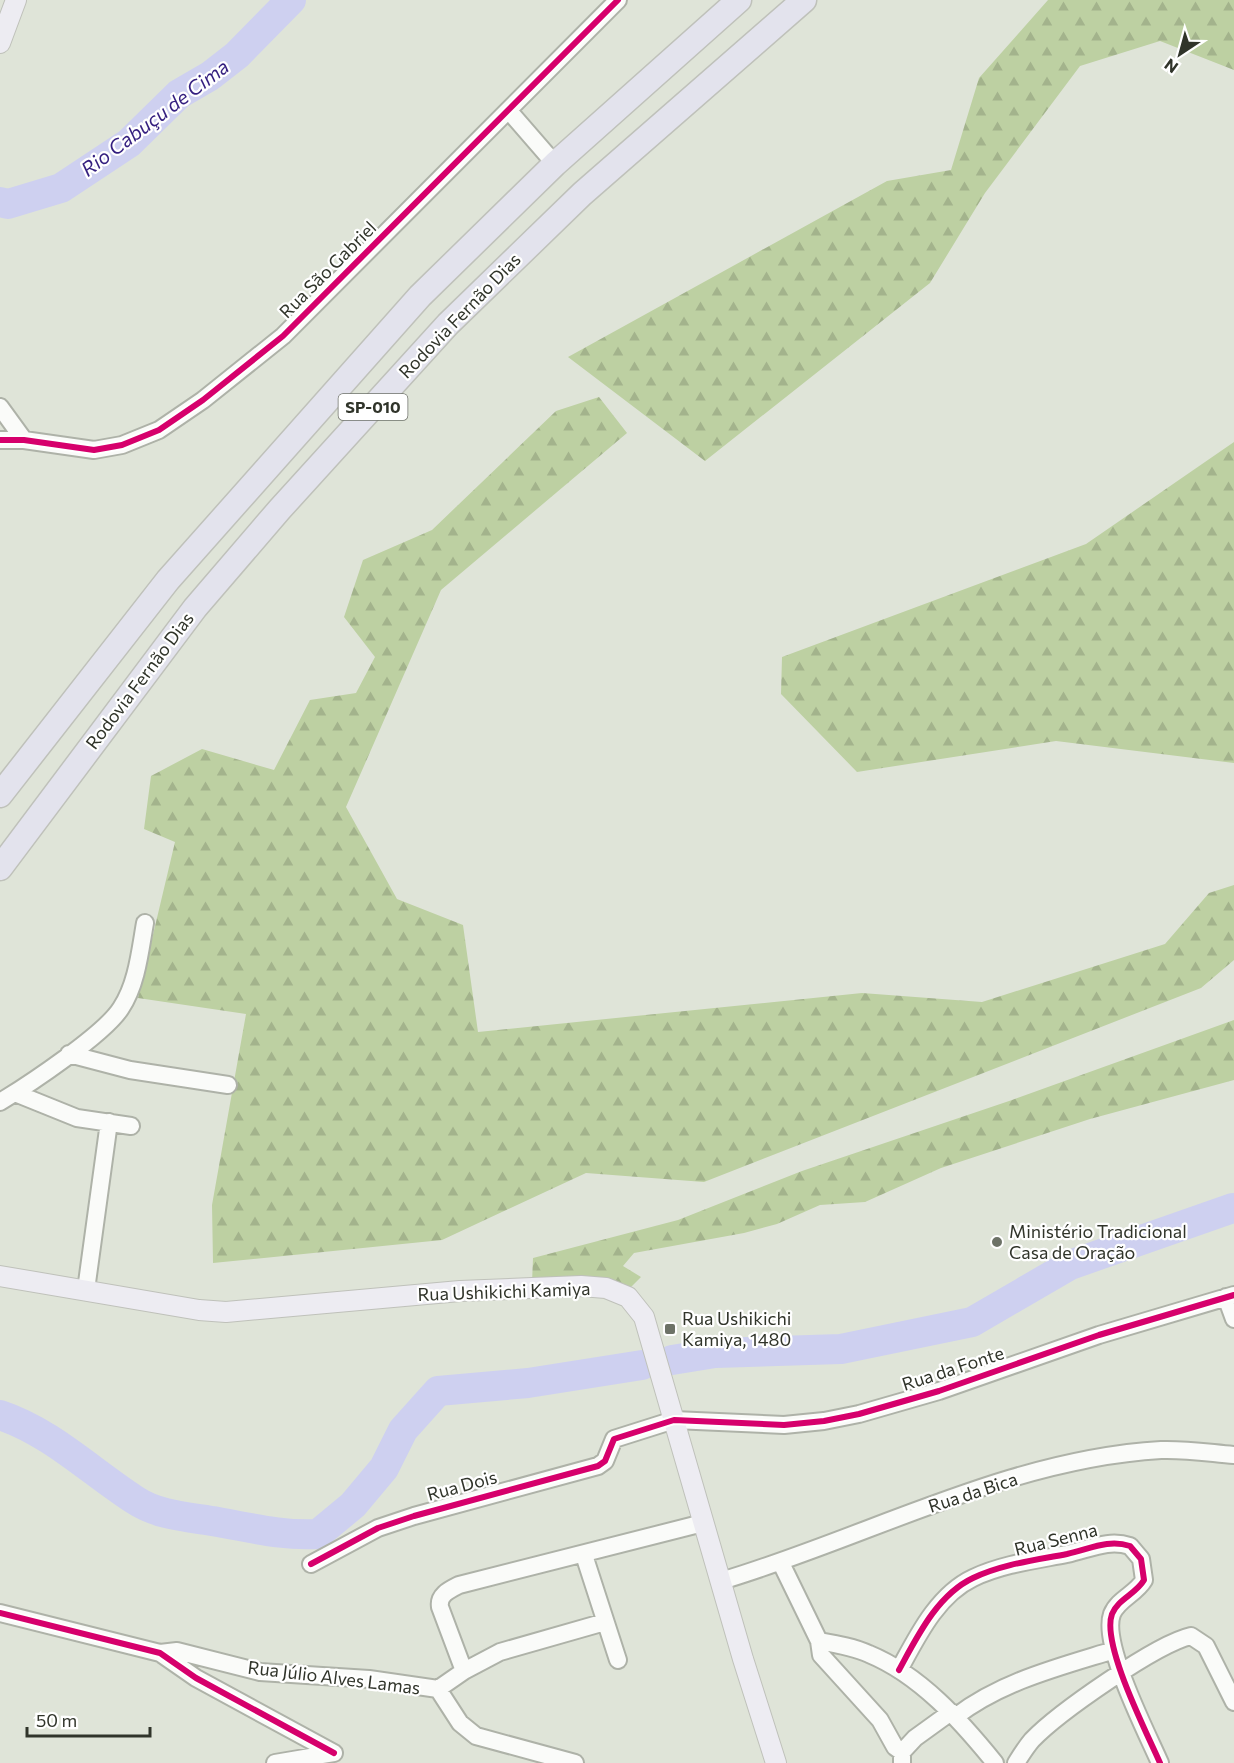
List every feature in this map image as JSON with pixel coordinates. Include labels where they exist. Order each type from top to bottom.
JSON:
[{"type":"highway","name":"SP-010","points":[[0,795],[168,580],[420,296],[555,164],[739,0]]},
{"type":"highway","name":"Rodovia Fernão Dias","points":[[0,868],[195,608],[280,509],[448,324],[582,194],[804,0]]},
{"type":"main road","points":[[0,43],[16,0]]},
{"type":"main road","name":"Rua Ushikichi Kamiya","points":[[0,1276],[199,1310],[226,1312],[460,1291],[606,1288],[628,1297],[644,1317],[703,1523],[776,1763]]},
{"type":"street","name":"Rua São Gabriel","points":[[0,440],[94,450],[122,446],[159,430],[195,406],[283,336],[618,0]]},
{"type":"street","points":[[509,111],[555,164]]},
{"type":"street","points":[[0,407],[24,441]]},
{"type":"street","points":[[0,1102],[69,1054],[121,1009],[134,977],[145,923]]},
{"type":"street","points":[[69,1054],[130,1070],[228,1085]]},
{"type":"street","points":[[15,1093],[64,1114],[131,1126]]},
{"type":"street","points":[[86,1290],[109,1122]]},
{"type":"street","points":[[1230,1296],[1234,1319]]},
{"type":"street","name":"Rua da Fonte","points":[[674,1420],[784,1425],[824,1421],[859,1414],[960,1384],[1099,1335],[1230,1296]]},
{"type":"street","name":"Rua Dois","points":[[311,1564],[378,1528],[598,1466],[605,1461],[614,1439],[674,1420]]},
{"type":"street","name":"Rua da Bica","points":[[721,1581],[781,1563],[985,1486],[1096,1457],[1163,1450],[1234,1455]]},
{"type":"street","points":[[464,1671],[440,1607],[441,1597],[446,1592],[459,1585],[703,1523]]},
{"type":"street","name":"Rua Senna","points":[[899,1670],[934,1613],[949,1595],[972,1578],[1022,1562],[1068,1554],[1109,1542],[1130,1546],[1137,1551],[1144,1574],[1139,1588],[1121,1601],[1112,1615],[1114,1650],[1160,1763]]},
{"type":"street","points":[[584,1555],[618,1660]]},
{"type":"street","points":[[781,1563],[819,1641],[819,1648],[824,1659],[880,1720],[902,1758],[915,1738],[981,1697],[1005,1686],[1114,1650]]},
{"type":"street","points":[[0,1613],[160,1653],[196,1678],[336,1758]]},
{"type":"street","points":[[575,1763],[476,1736],[460,1723],[438,1689],[464,1671],[500,1652],[605,1622]]},
{"type":"street","points":[[1016,1763],[1031,1741],[1045,1728],[1165,1647],[1199,1632],[1234,1702]]},
{"type":"street","points":[[819,1641],[869,1654],[899,1670],[953,1714],[995,1763]]},
{"type":"street","name":"Rua Júlio Alves Lamas","points":[[160,1653],[177,1651],[260,1672],[369,1678],[438,1689]]},
{"type":"street","points":[[275,1763],[336,1758]]},
{"type":"green space","points":[[1048,0],[1234,0],[1234,70],[1160,41],[1080,66],[985,193],[930,283],[705,461],[568,357],[887,181],[951,170],[979,78]]},
{"type":"green space","points":[[599,397],[627,433],[441,590],[346,807],[397,899],[463,925],[478,1032],[862,993],[982,1002],[1165,944],[1209,893],[1234,885],[1234,960],[1201,988],[704,1182],[586,1173],[442,1240],[213,1263],[212,1205],[246,1014],[138,998],[175,842],[144,829],[151,776],[202,749],[274,770],[310,700],[356,693],[375,657],[344,617],[363,560],[432,530],[556,411]]},
{"type":"green space","points":[[1234,442],[1234,763],[1056,741],[857,772],[781,694],[782,657],[1086,544]]},
{"type":"green space","points":[[1234,1020],[1234,1080],[1090,1119],[941,1168],[865,1202],[820,1205],[777,1224],[744,1233],[634,1253],[623,1266],[641,1277],[628,1290],[532,1283],[533,1258],[678,1220],[802,1171],[1012,1100]]},
{"type":"waterway","name":"Rio Cabuçu de Cima","points":[[0,202],[8,204],[61,188],[129,143],[179,94],[210,76],[237,55],[291,0]]},
{"type":"waterway","points":[[672,1360],[715,1353],[841,1349],[972,1322],[1070,1265],[1233,1208]]},
{"type":"waterway","points":[[0,1415],[36,1431],[118,1489],[154,1509],[175,1515],[268,1531],[318,1534],[353,1505],[384,1468],[403,1430],[438,1391],[528,1383],[642,1365]]},
{"type":"cycle path","points":[[0,440],[24,440],[94,450],[122,445],[159,430],[203,400],[283,336],[618,0]]},
{"type":"cycle path","points":[[311,1564],[378,1528],[598,1466],[605,1461],[614,1439],[674,1420],[784,1425],[824,1421],[859,1414],[939,1391],[1099,1335],[1234,1295]]},
{"type":"cycle path","points":[[899,1670],[929,1618],[949,1595],[960,1585],[973,1578],[1007,1566],[1099,1546],[1114,1544],[1130,1546],[1141,1559],[1144,1580],[1115,1609],[1110,1628],[1113,1646],[1127,1688],[1160,1763]]},
{"type":"cycle path","points":[[0,1613],[160,1653],[196,1678],[334,1753]]},
{"type":"place","name":"Ministério Tradicional Casa de Oração","points":[[997,1242]]},
{"type":"place","name":"Rua Ushikichi Kamiya, 1480","points":[[670,1329]]}]
